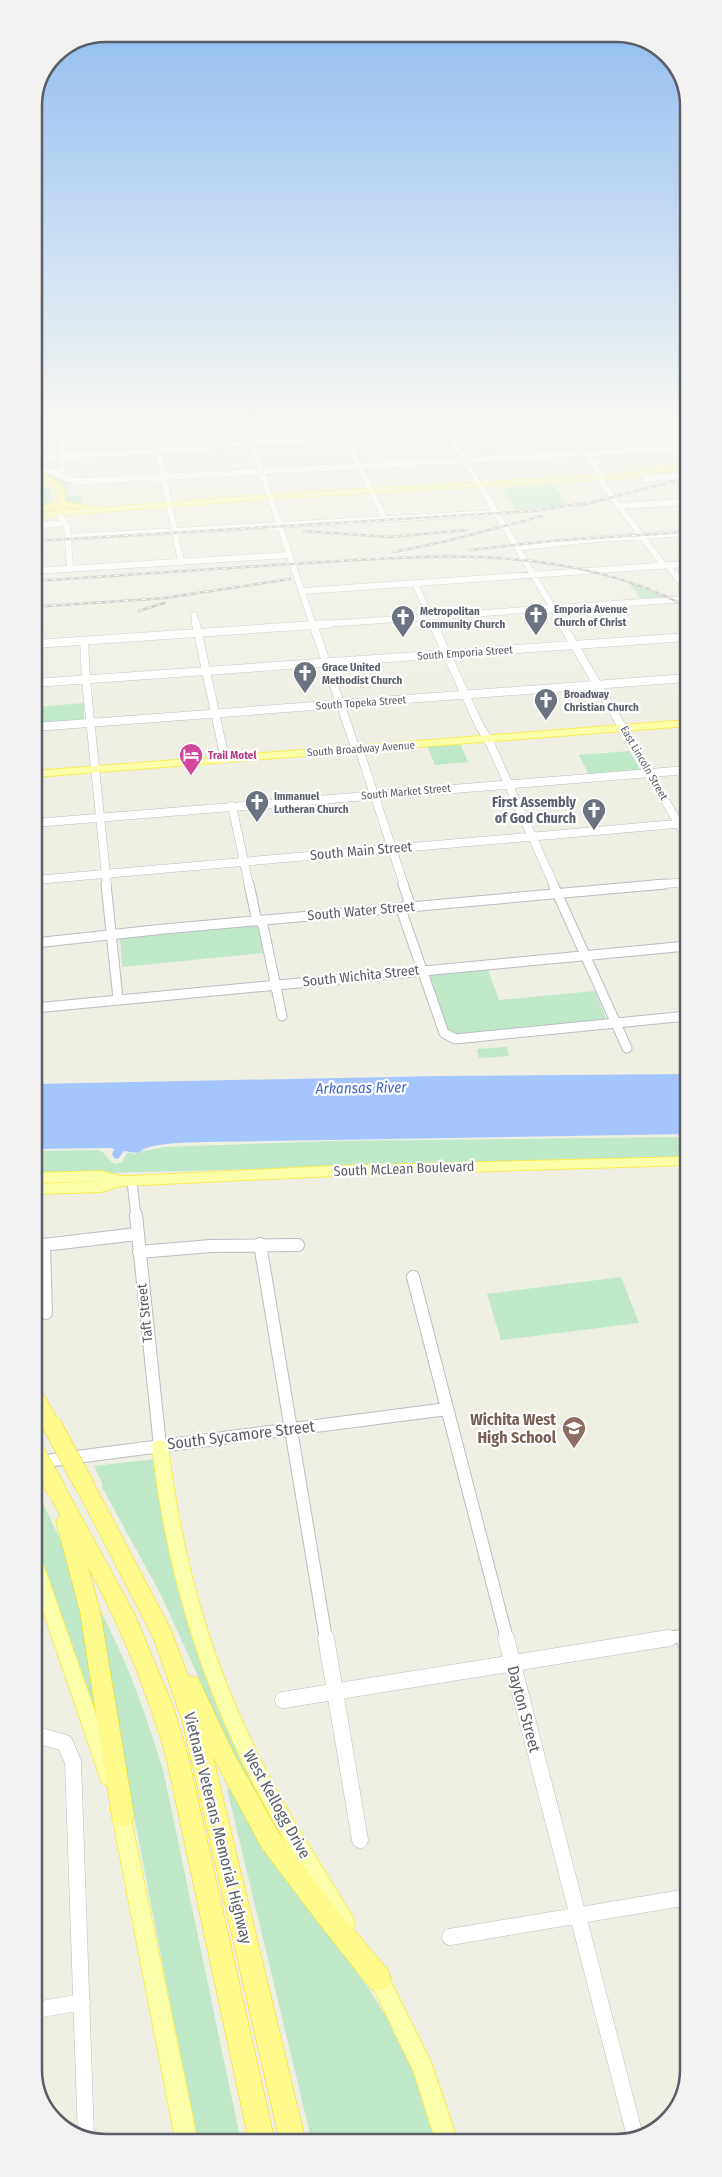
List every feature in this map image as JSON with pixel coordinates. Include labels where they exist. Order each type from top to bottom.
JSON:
[{"type":"highway","name":"Vietnam Veterans Memorial Highway","points":[[42,1407],[164,1637],[194,1720],[290,2131]]},
{"type":"highway","name":"Vietnam Veterans Memorial Highway","points":[[42,1464],[124,1613],[162,1706],[177,1756],[260,2134]]},
{"type":"highway","points":[[57,1491],[90,1612],[123,1816]]},
{"type":"highway","points":[[164,1637],[185,1674],[225,1759],[270,1840],[379,1979]]},
{"type":"main road","name":"South Broadway Avenue","points":[[42,773],[680,724]]},
{"type":"main road","name":"South McLean Boulevard","points":[[42,1189],[101,1187],[126,1181],[332,1171],[680,1161]]},
{"type":"main road","name":"South McLean Boulevard","points":[[42,1178],[101,1176],[126,1181]]},
{"type":"main road","name":"West Kellogg Drive","points":[[160,1446],[164,1482],[187,1589],[203,1646],[230,1715],[257,1770],[313,1870],[379,1979],[424,2069],[444,2134]]},
{"type":"main road","points":[[42,1584],[123,1816],[184,2134]]},
{"type":"street","points":[[173,522],[181,562]]},
{"type":"street","points":[[279,522],[354,744],[359,749],[391,848],[408,901],[402,912],[444,1033],[455,1039],[680,1017]]},
{"type":"street","points":[[69,537],[340,522]]},
{"type":"street","name":"East Lincoln Street","points":[[500,522],[649,773],[680,820]]},
{"type":"street","points":[[630,522],[662,564],[670,568],[680,581]]},
{"type":"street","points":[[42,525],[65,523],[68,526],[70,569]]},
{"type":"street","points":[[515,545],[680,533]]},
{"type":"street","points":[[42,571],[289,555]]},
{"type":"street","points":[[302,591],[680,564]]},
{"type":"street","points":[[414,584],[483,733],[488,739],[509,784],[627,1048]]},
{"type":"street","points":[[42,644],[680,599]]},
{"type":"street","points":[[194,615],[225,759]]},
{"type":"street","name":"South Emporia Street","points":[[42,683],[680,637]]},
{"type":"street","points":[[84,641],[86,680],[118,999]]},
{"type":"street","name":"South Topeka Street","points":[[42,726],[680,679]]},
{"type":"street","name":"South Market Street","points":[[42,822],[680,771]]},
{"type":"street","points":[[232,806],[256,918],[263,926],[282,1016]]},
{"type":"street","name":"South Main Street","points":[[42,879],[244,860],[680,823]]},
{"type":"street","name":"South Water Street","points":[[42,942],[259,920],[680,883]]},
{"type":"street","name":"South Wichita Street","points":[[42,1007],[680,947]]},
{"type":"street","name":"Taft Street","points":[[126,1181],[137,1234],[160,1446]]},
{"type":"street","points":[[42,1245],[137,1234]]},
{"type":"street","points":[[139,1252],[260,1244],[298,1245]]},
{"type":"street","points":[[260,1244],[360,1840]]},
{"type":"street","points":[[42,1267],[46,1312]]},
{"type":"street","name":"Dayton Street","points":[[412,1277],[634,2132]]},
{"type":"street","name":"South Sycamore Street","points":[[42,1461],[446,1409]]},
{"type":"street","points":[[283,1700],[512,1664],[680,1641]]},
{"type":"street","points":[[42,1737],[65,1743],[73,1762],[86,2131]]},
{"type":"street","points":[[450,1937],[680,1897]]},
{"type":"street","points":[[42,2009],[82,2002]]},
{"type":"green space","points":[[630,584],[670,599],[642,601]]},
{"type":"green space","points":[[84,703],[84,720],[42,723],[42,706]]},
{"type":"green space","points":[[460,743],[468,762],[435,765],[427,746]]},
{"type":"green space","points":[[630,751],[641,771],[589,775],[579,755]]},
{"type":"green space","points":[[256,925],[259,927],[264,953],[122,967],[120,940],[123,937]]},
{"type":"green space","points":[[487,967],[499,1000],[595,991],[607,1021],[457,1036],[448,1032],[428,974]]},
{"type":"green space","points":[[507,1047],[509,1056],[479,1058],[477,1049]]},
{"type":"green space","points":[[680,1137],[680,1157],[42,1175],[42,1151],[98,1150],[103,1152],[115,1164],[122,1162],[126,1154],[131,1152],[132,1154],[138,1153],[141,1150],[145,1151],[164,1147],[332,1141]]},
{"type":"green space","points":[[621,1277],[639,1323],[501,1340],[487,1294]]},
{"type":"green space","points":[[155,1459],[163,1522],[179,1581],[308,1874],[262,1814],[217,1727],[198,1676],[161,1595],[102,1487],[103,1485],[94,1466]]},
{"type":"green space","points":[[42,1501],[65,1550],[79,1599],[99,1727],[42,1565]]},
{"type":"green space","points":[[98,1607],[118,1647],[135,1689],[151,1731],[164,1774],[239,2134],[196,2134],[130,1795]]},
{"type":"green space","points":[[230,1788],[271,1853],[369,1989],[398,2036],[420,2084],[433,2134],[310,2134],[227,1789]]},
{"type":"water","name":"Arkansas River","points":[[680,1074],[680,1134],[189,1143],[159,1145],[143,1149],[138,1153],[124,1151],[118,1159],[114,1158],[112,1154],[114,1149],[110,1148],[42,1149],[42,1084],[439,1076]]},
{"type":"railway","points":[[42,541],[357,522]]},
{"type":"railway","points":[[394,552],[447,541],[521,522]]},
{"type":"railway","points":[[303,531],[390,537],[467,530]]},
{"type":"railway","points":[[470,550],[551,541],[680,532]]},
{"type":"railway","points":[[42,580],[391,558],[492,558],[541,562],[590,571],[639,585],[680,603]]},
{"type":"railway","points":[[42,606],[165,598],[290,579]]},
{"type":"railway","points":[[139,611],[164,603]]},
{"type":"place","name":"Emporia Avenue Church of Christ","points":[[536,636]]},
{"type":"place","name":"Metropolitan Community Church","points":[[403,638]]},
{"type":"place","name":"Grace United Methodist Church","points":[[305,694]]},
{"type":"place","name":"Broadway Christian Church","points":[[546,721]]},
{"type":"place","name":"Trail Motel","points":[[191,776]]},
{"type":"place","name":"Immanuel Lutheran Church","points":[[257,823]]},
{"type":"place","name":"First Assembly of God Church","points":[[594,831]]},
{"type":"place","name":"Wichita West High School","points":[[574,1449]]}]
